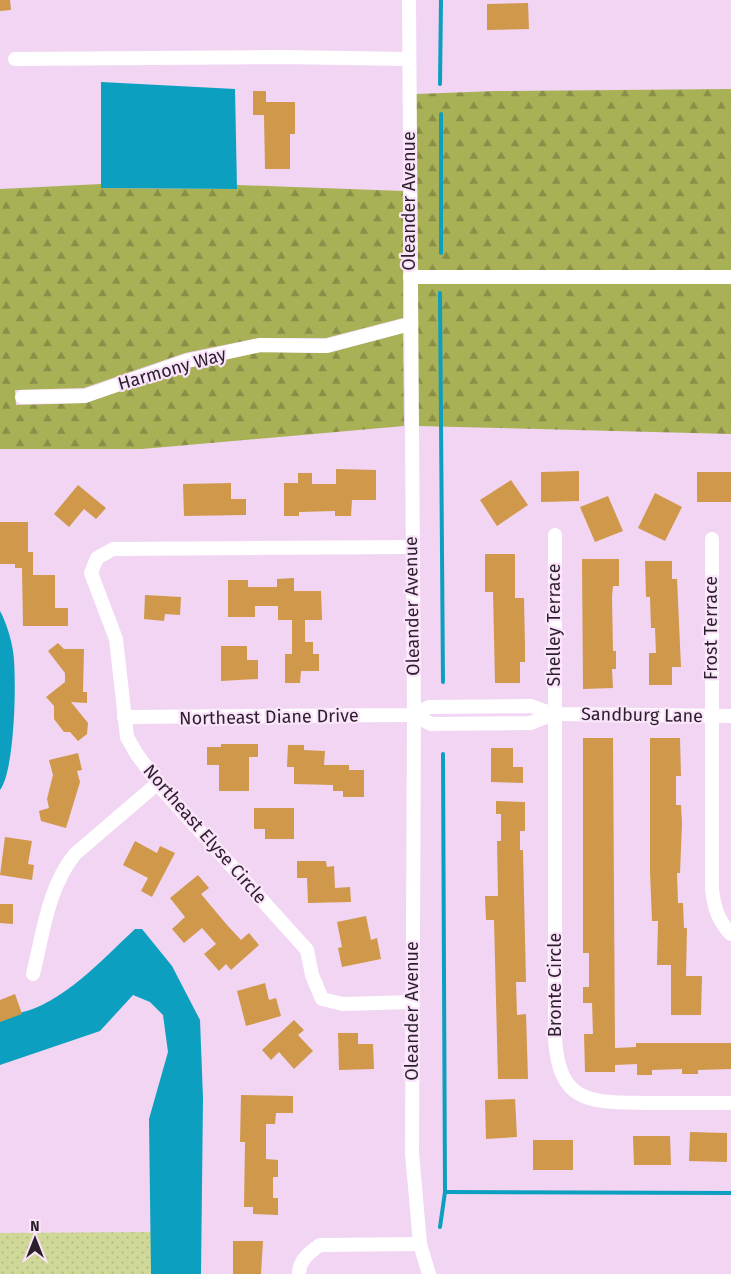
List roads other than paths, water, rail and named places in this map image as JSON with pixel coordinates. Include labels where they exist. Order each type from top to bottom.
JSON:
[{"type":"street","name":"Oleander Avenue","points":[[409,0],[411,548],[414,715],[412,1153],[420,1244],[429,1274]]},
{"type":"street","points":[[15,59],[271,57],[409,59]]},
{"type":"street","points":[[410,277],[731,277]]},
{"type":"street","name":"Harmony Way","points":[[22,398],[85,396],[186,360],[260,345],[326,346],[410,324]]},
{"type":"street","name":"Shelley Terrace","points":[[553,714],[554,535]]},
{"type":"street","name":"Frost Terrace","points":[[711,716],[712,539]]},
{"type":"street","name":"Northeast Elyse Circle","points":[[411,548],[112,549],[97,558],[91,573],[116,639],[127,737],[158,783],[308,950],[312,975],[322,999],[342,1004],[412,1002]]},
{"type":"street","name":"Sandburg Lane","points":[[414,715],[429,706],[531,706],[553,714],[731,716]]},
{"type":"street","name":"Bronte Circle","points":[[553,714],[554,1038],[556,1058],[561,1075],[578,1094],[600,1102],[731,1103]]},
{"type":"street","name":"Northeast Diane Drive","points":[[124,717],[414,715]]},
{"type":"street","points":[[711,716],[712,889],[715,910],[731,934]]},
{"type":"street","points":[[33,974],[52,900],[66,865],[75,854],[158,783]]},
{"type":"street","points":[[299,1274],[299,1267],[308,1254],[320,1245],[420,1244]]},
{"type":"water","points":[[101,82],[235,89],[237,189],[101,188]]},
{"type":"water","points":[[0,611],[12,646],[15,701],[9,764],[0,790]]},
{"type":"water","points":[[135,929],[142,929],[172,966],[200,1020],[203,1098],[201,1274],[151,1274],[149,1119],[168,1052],[163,1015],[150,1002],[133,995],[100,1031],[0,1065],[0,1013],[17,1014],[50,1001],[81,979]]},
{"type":"waterway","points":[[440,84],[441,0]]},
{"type":"waterway","points":[[441,114],[441,253]]},
{"type":"waterway","points":[[440,293],[443,682]]},
{"type":"waterway","points":[[440,1227],[445,1192],[443,754]]},
{"type":"waterway","points":[[445,1192],[731,1193]]}]
